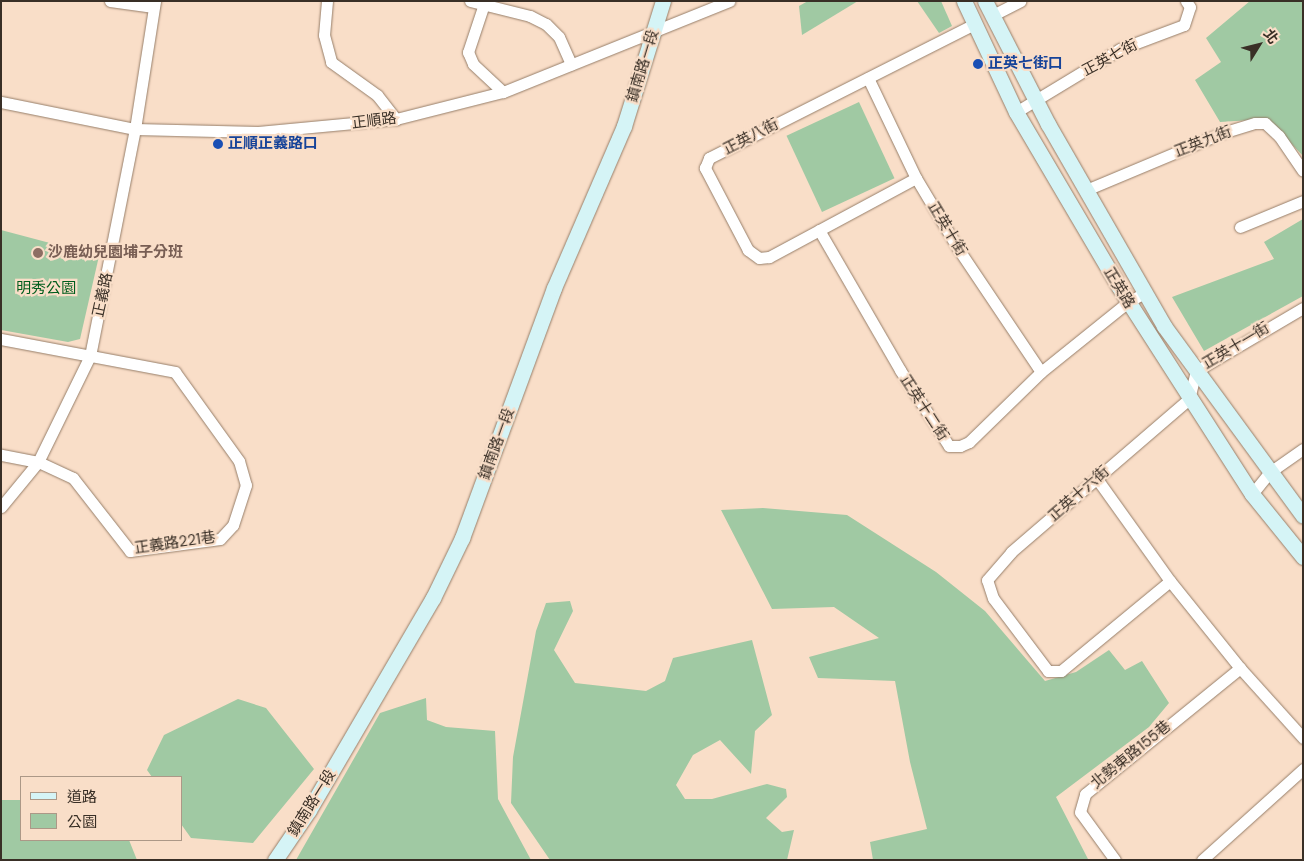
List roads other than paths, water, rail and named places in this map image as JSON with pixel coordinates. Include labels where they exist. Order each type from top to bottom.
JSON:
[{"type":"street","points":[[110,1],[154,4]]},
{"type":"street","points":[[327,1],[324,35],[331,62],[377,95],[396,119]]},
{"type":"street","points":[[470,1],[485,2],[530,16],[546,24],[559,37],[571,64]]},
{"type":"street","name":"鎮南路一段","points":[[275,860],[309,810],[428,607],[462,538],[554,288],[624,126],[663,1]]},
{"type":"street","name":"正順路","points":[[1,102],[135,129],[258,132],[396,119],[504,92],[729,1]]},
{"type":"street","name":"正英路","points":[[964,1],[1016,112],[1128,302],[1252,494],[1303,557]]},
{"type":"street","name":"正英路","points":[[985,1],[991,16],[1036,99],[1144,293],[1196,371],[1303,516]]},
{"type":"street","points":[[991,16],[1020,1]]},
{"type":"street","name":"正英七街","points":[[1016,112],[1120,49],[1184,25],[1190,7],[1186,1]]},
{"type":"street","points":[[485,2],[468,52],[473,64],[504,92]]},
{"type":"street","name":"正義路","points":[[1,506],[38,462],[90,356],[135,129],[154,4]]},
{"type":"street","name":"正英八街","points":[[916,178],[769,257],[759,258],[748,250],[705,168],[709,158],[974,24]]},
{"type":"street","name":"正英十街","points":[[868,78],[916,178],[959,250],[1041,372]]},
{"type":"street","name":"正英九街","points":[[1086,190],[1222,133],[1255,123],[1265,123],[1279,136],[1303,171]]},
{"type":"street","points":[[1240,227],[1303,201]]},
{"type":"street","name":"正英十二街","points":[[819,230],[900,370],[950,446],[960,446],[969,442],[1041,372],[1128,302],[1144,293]]},
{"type":"street","name":"正英十一街","points":[[1189,398],[1196,371],[1303,308]]},
{"type":"street","points":[[1,339],[90,356]]},
{"type":"street","name":"正義路221巷","points":[[38,462],[73,478],[130,551],[220,540],[233,525],[246,485],[239,460],[175,372],[90,356]]},
{"type":"street","name":"正英十六街","points":[[1170,581],[1061,671],[1048,671],[993,598],[987,580],[994,569],[1189,398]]},
{"type":"street","points":[[1252,494],[1270,472],[1303,449]]},
{"type":"street","points":[[1,455],[38,462]]},
{"type":"street","points":[[1097,479],[1170,581],[1240,668],[1303,738]]},
{"type":"street","name":"北勢東路155巷","points":[[1115,860],[1080,812],[1085,794],[1240,668]]},
{"type":"street","points":[[1202,860],[1303,769]]},
{"type":"place","name":"正英七街口","points":[[978,64]]},
{"type":"place","name":"正順正義路口","points":[[218,144]]},
{"type":"place","name":"沙鹿幼兒園埔子分班","points":[[38,253]]},
{"type":"park label","name":"明秀公園","points":[[46,289]]}]
